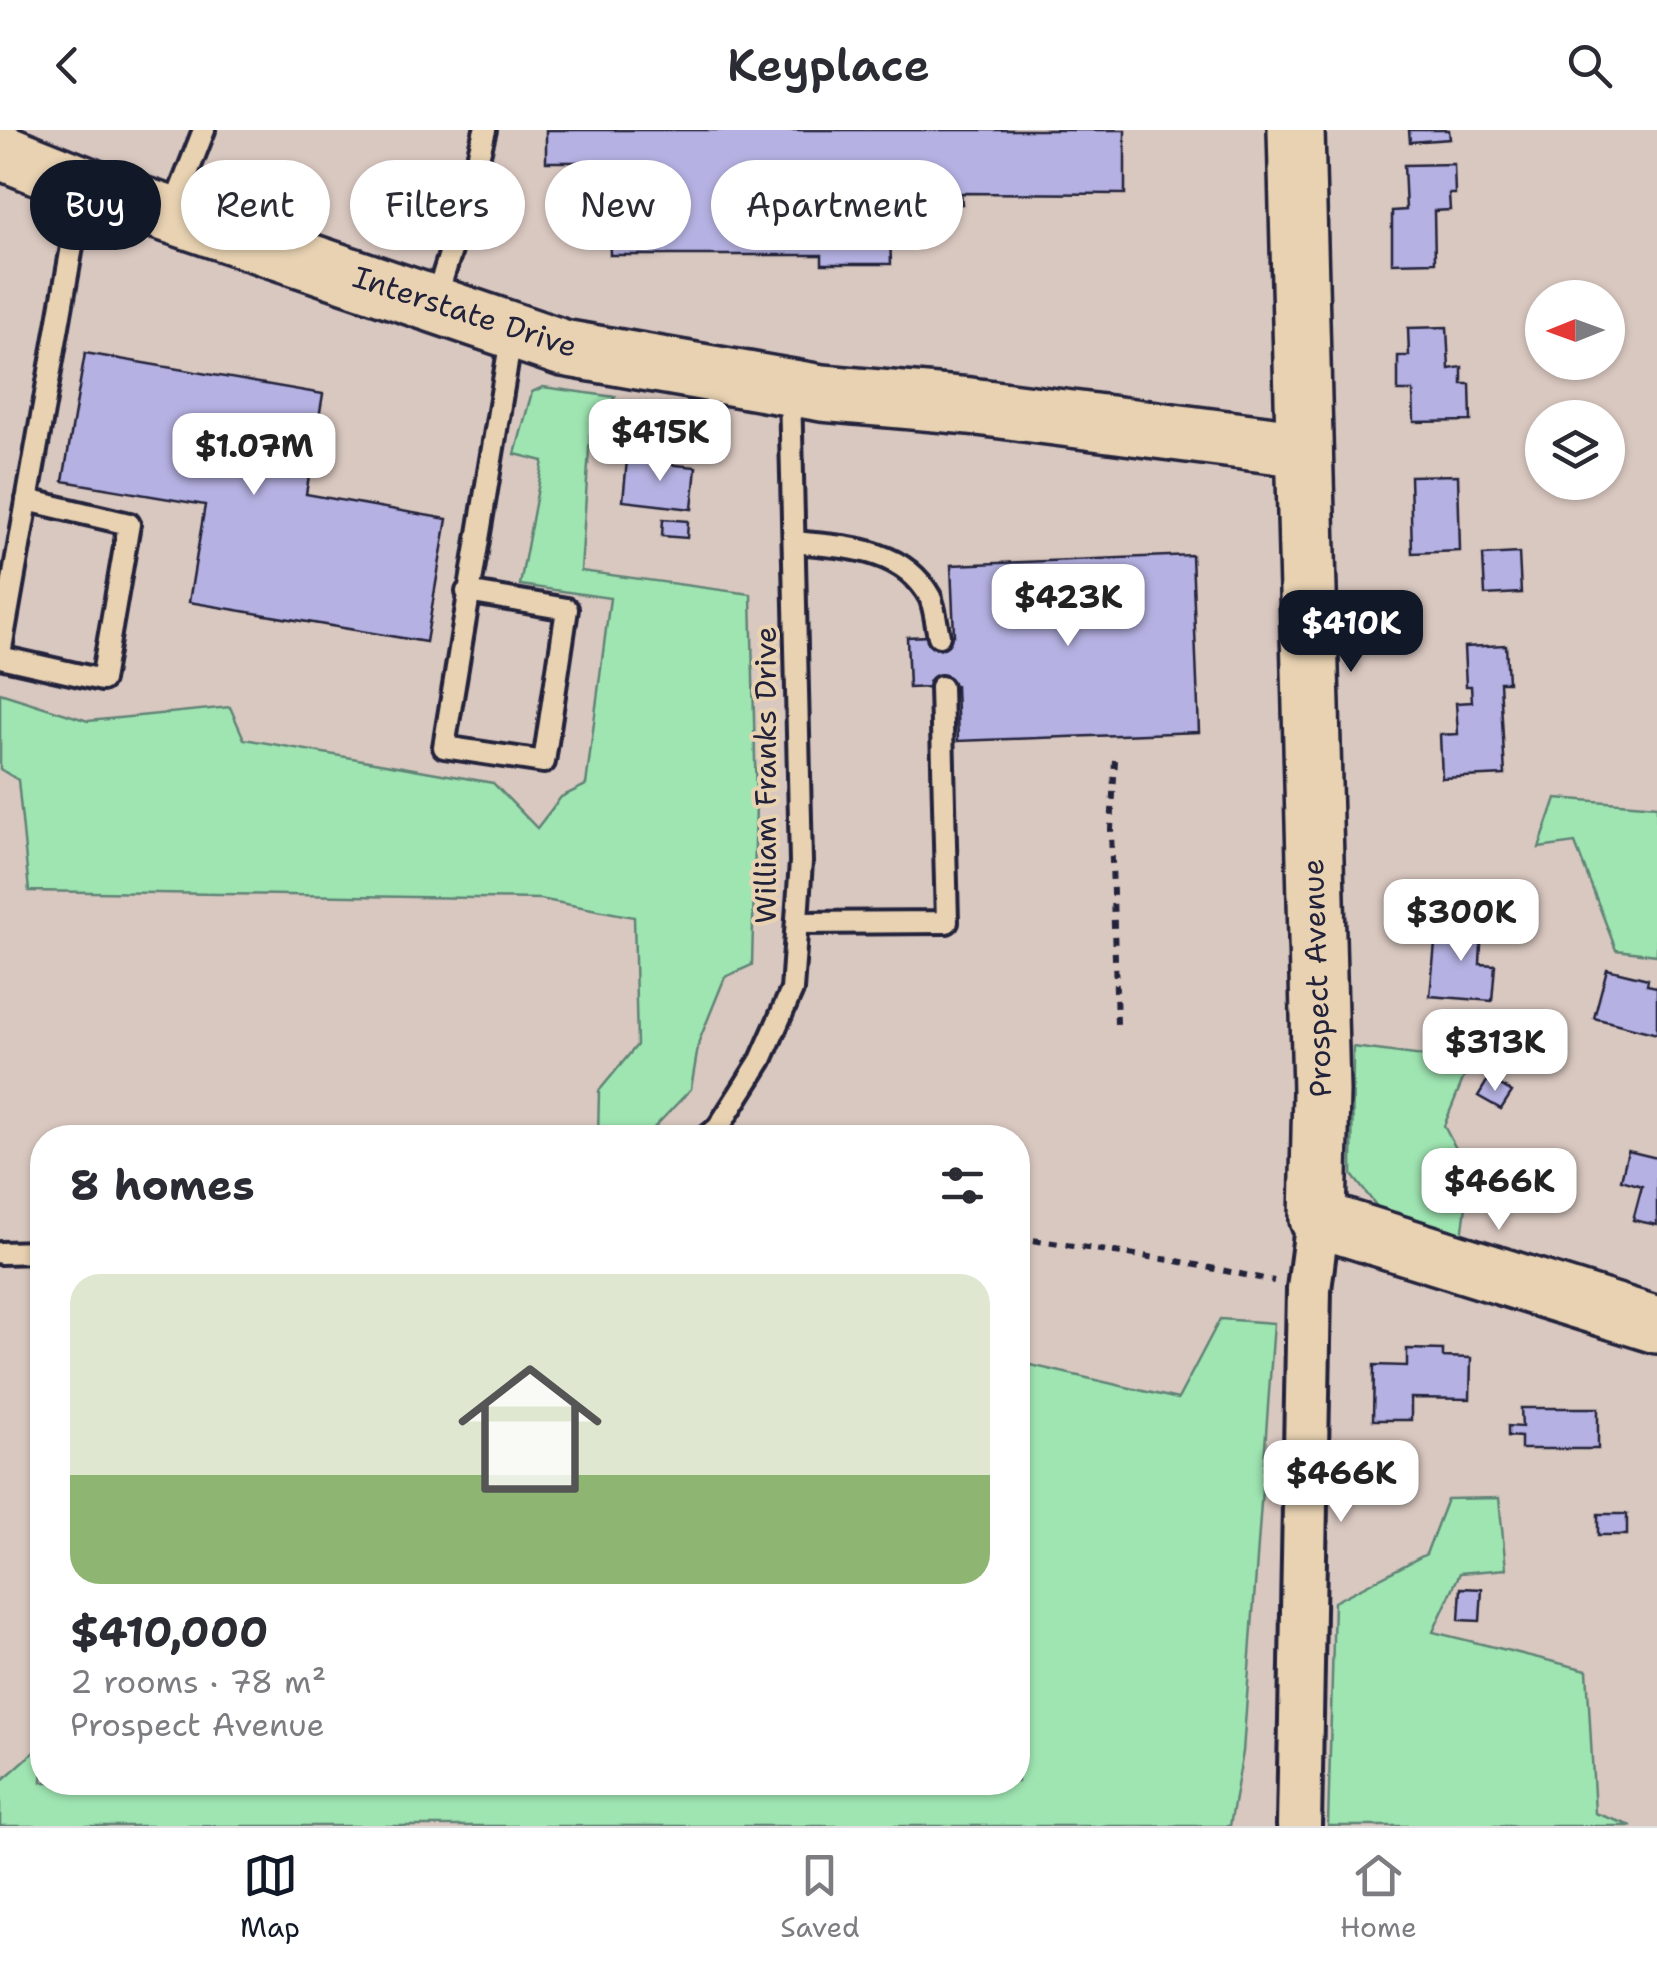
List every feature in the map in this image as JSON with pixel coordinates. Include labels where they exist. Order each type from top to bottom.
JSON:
[{"type":"street","name":"Prospect Avenue","points":[[1296,130],[1321,1091],[1318,1219],[1309,1289],[1299,1826]]},
{"type":"street","name":"Interstate Drive","points":[[0,151],[30,163]]},
{"type":"street","name":"Interstate Drive","points":[[161,211],[563,348],[790,387],[1156,428],[1304,449]]},
{"type":"street","points":[[1318,1219],[1657,1325]]},
{"type":"lane","points":[[171,214],[204,130]]},
{"type":"lane","points":[[434,305],[469,194],[484,130]]},
{"type":"lane","points":[[27,500],[130,524],[102,680],[0,656],[27,500],[71,250]]},
{"type":"lane","points":[[467,592],[567,609],[544,762],[444,747],[467,592],[512,331]]},
{"type":"lane","name":"William Franks Drive","points":[[720,1125],[761,1060],[792,990],[801,862],[790,387]]},
{"type":"lane","points":[[794,542],[871,550],[908,572],[930,598],[939,636]]},
{"type":"lane","points":[[796,923],[947,922],[941,686]]},
{"type":"lane","points":[[0,1254],[30,1253]]},
{"type":"path","points":[[1115,760],[1111,829],[1117,1024]]},
{"type":"path","points":[[1030,1240],[1177,1261],[1309,1289]]},
{"type":"green space","points":[[543,387],[615,397],[590,434],[581,571],[751,594],[756,802],[752,965],[725,977],[699,1041],[691,1089],[656,1125],[598,1125],[599,1091],[637,1045],[634,917],[540,899],[29,891],[18,780],[0,769],[0,693],[88,721],[230,707],[244,739],[493,783],[537,828],[561,797],[586,785],[610,598],[520,585],[543,461],[515,454],[532,392]]},
{"type":"green space","points":[[1556,798],[1657,806],[1657,955],[1616,950],[1575,843],[1539,848]]},
{"type":"green space","points":[[1353,1047],[1470,1062],[1444,1126],[1470,1175],[1462,1238],[1386,1218],[1352,1175]]},
{"type":"green space","points":[[1220,1319],[1274,1323],[1243,1752],[1230,1826],[0,1826],[0,1782],[30,1756],[30,1795],[1030,1795],[1030,1365],[1178,1399]]},
{"type":"green space","points":[[1499,1498],[1506,1569],[1460,1573],[1433,1632],[1587,1670],[1595,1813],[1632,1826],[1328,1826],[1334,1602],[1426,1554],[1447,1499]]},
{"type":"building","points":[[546,130],[1125,130],[1125,194],[963,193],[963,160],[711,160],[711,250],[891,250],[891,264],[822,264],[822,255],[610,255],[610,250],[691,250],[691,160],[546,160]]},
{"type":"building","points":[[1409,130],[1449,130],[1450,139],[1410,142]]},
{"type":"building","points":[[1454,164],[1455,194],[1449,194],[1450,210],[1434,211],[1435,262],[1392,263],[1392,211],[1406,210],[1404,165]]},
{"type":"building","points":[[1447,327],[1449,369],[1462,367],[1462,384],[1470,384],[1471,421],[1414,422],[1413,391],[1398,391],[1398,356],[1409,356],[1408,328]]},
{"type":"building","points":[[85,353],[323,394],[306,494],[447,519],[426,642],[189,602],[205,505],[63,481]]},
{"type":"building","points":[[627,460],[696,467],[692,509],[623,501]]},
{"type":"building","points":[[1458,475],[1460,551],[1412,553],[1410,476]]},
{"type":"building","points":[[663,519],[688,521],[687,538],[662,536]]},
{"type":"building","points":[[1519,553],[1521,593],[1485,595],[1483,555]]},
{"type":"building","points":[[1192,555],[1199,732],[958,741],[956,686],[909,688],[907,637],[954,635],[951,565]]},
{"type":"building","points":[[1506,645],[1508,682],[1500,682],[1505,775],[1442,778],[1440,735],[1458,734],[1456,703],[1472,702],[1471,686],[1466,686],[1464,647]]},
{"type":"building","points":[[1437,923],[1482,926],[1480,964],[1495,965],[1492,1001],[1430,996]]},
{"type":"building","points":[[1607,969],[1648,979],[1647,985],[1657,987],[1657,1034],[1594,1018]]},
{"type":"building","points":[[1489,1078],[1512,1092],[1501,1109],[1478,1096]]},
{"type":"building","points":[[1628,1151],[1657,1158],[1657,1225],[1633,1220],[1642,1186],[1621,1180]]},
{"type":"building","points":[[1407,1349],[1443,1350],[1443,1357],[1471,1358],[1470,1399],[1411,1398],[1411,1420],[1373,1420],[1374,1365],[1407,1366]]},
{"type":"building","points":[[1521,1408],[1598,1408],[1598,1449],[1521,1449],[1521,1437],[1508,1436],[1508,1426],[1522,1427]]},
{"type":"building","points":[[1598,1514],[1627,1514],[1627,1535],[1598,1535]]},
{"type":"building","points":[[1461,1588],[1482,1589],[1480,1621],[1459,1620]]}]
